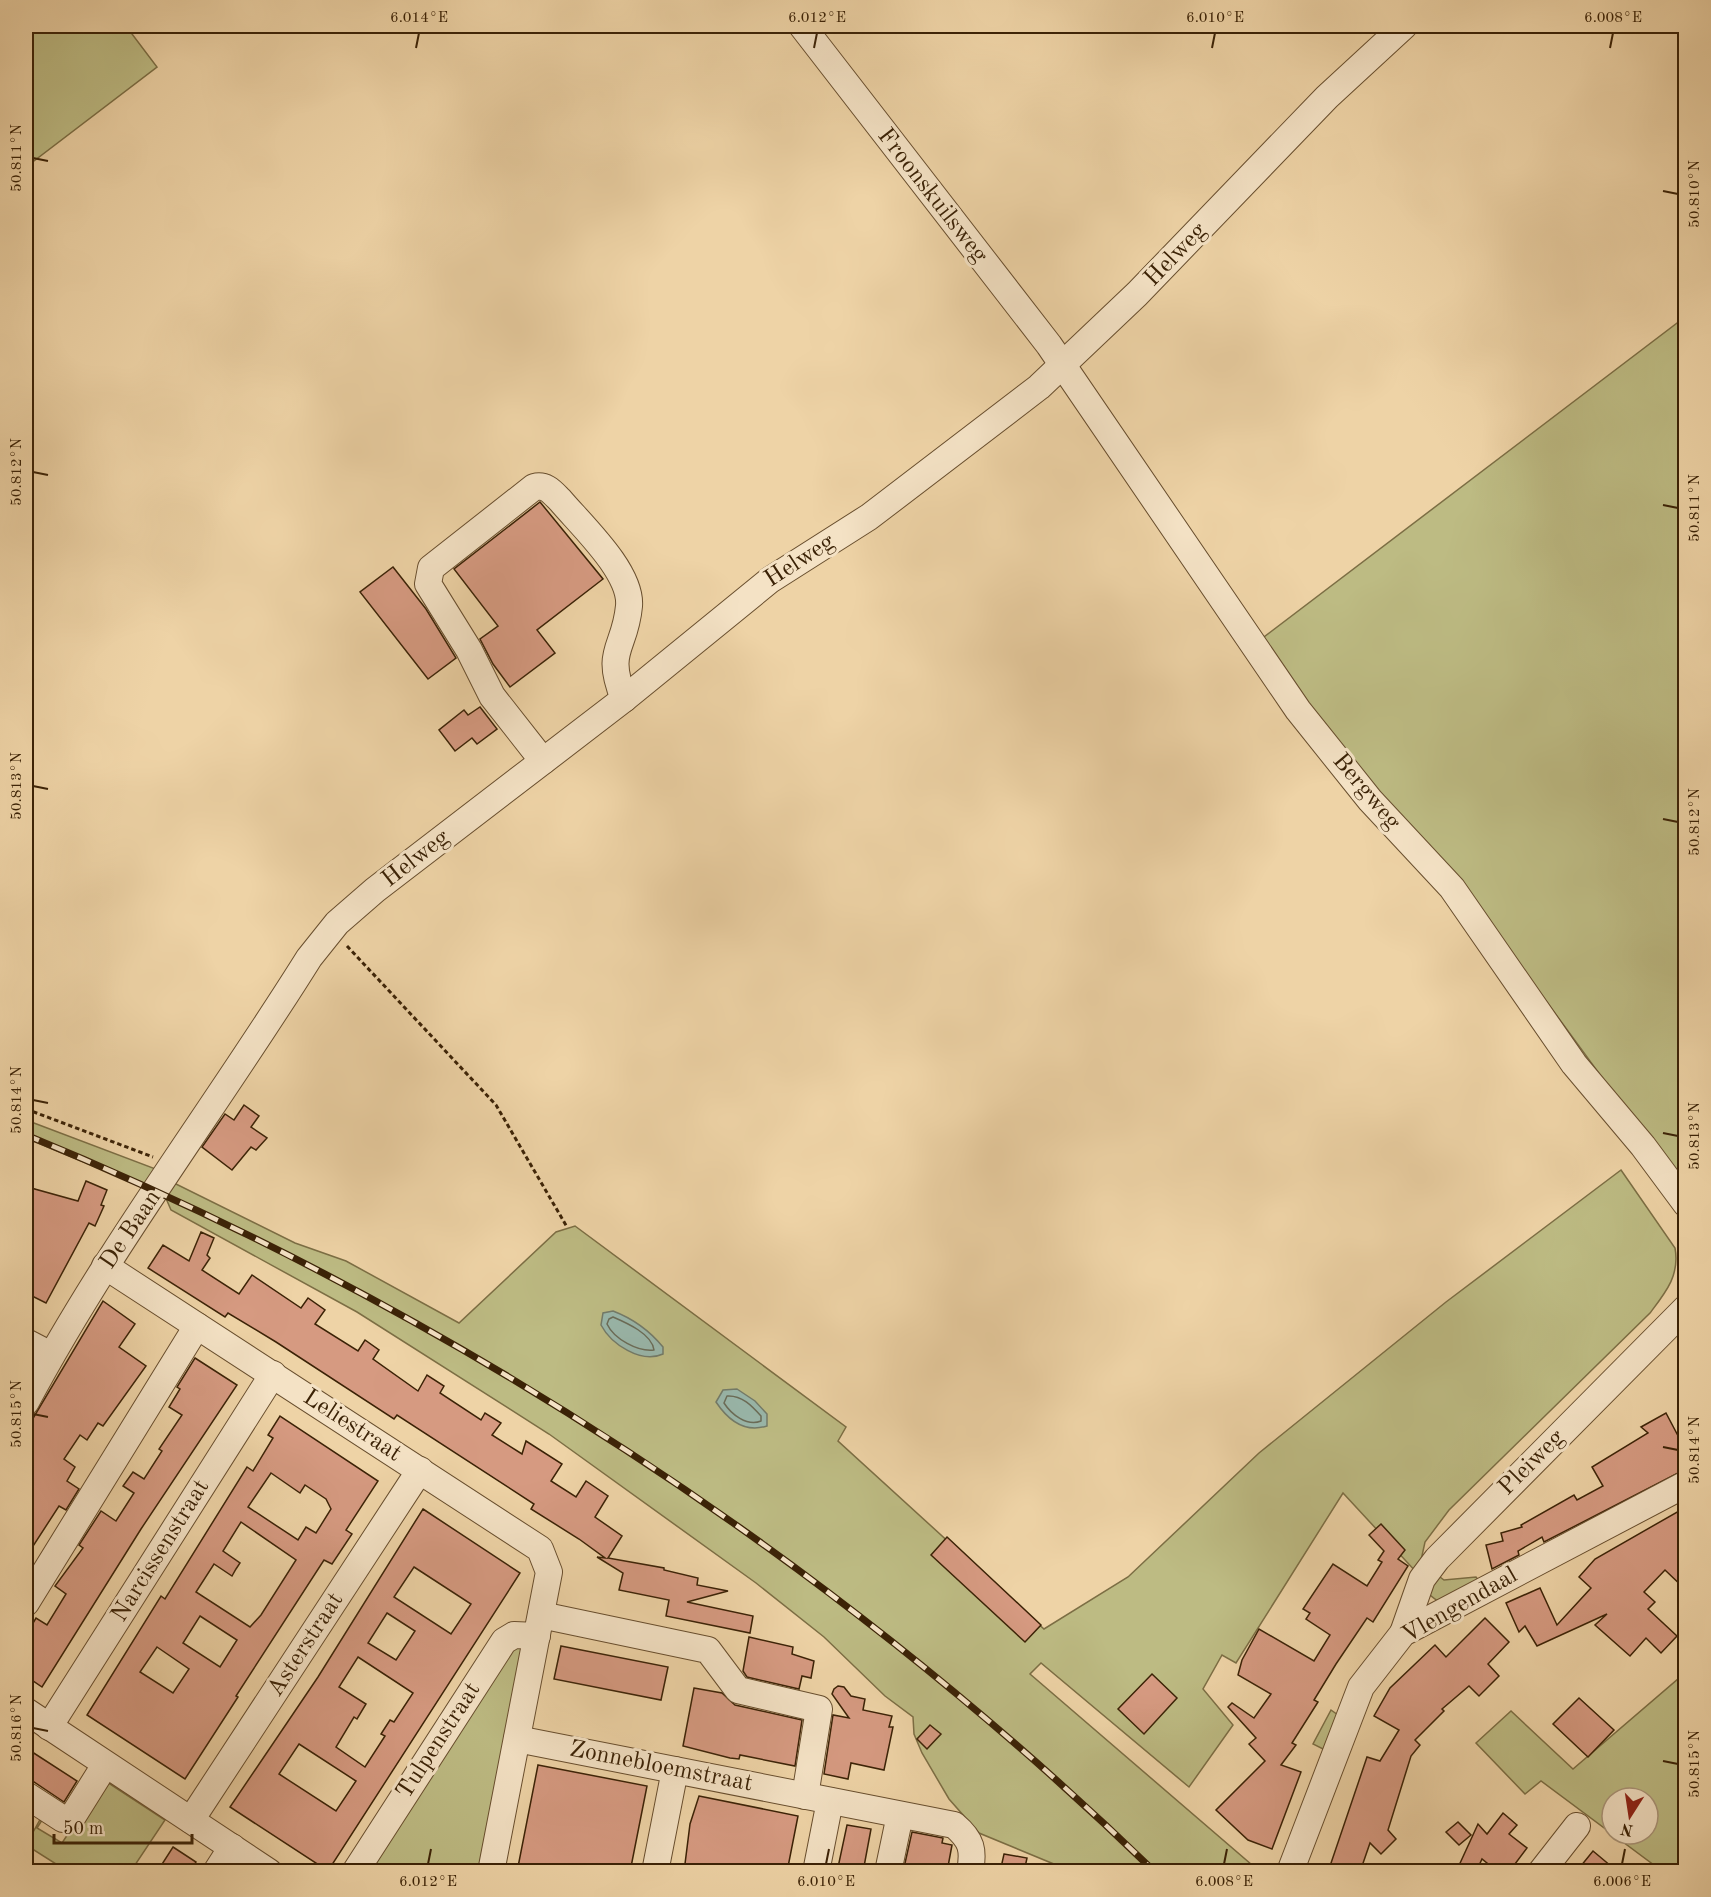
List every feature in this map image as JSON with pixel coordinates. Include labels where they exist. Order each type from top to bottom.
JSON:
[{"type":"street","name":"Froonskuilsweg","points":[[802,26],[1049,345],[1062,366]]},
{"type":"street","name":"Helweg","points":[[213,1107],[309,958],[330,930],[375,890],[624,699],[770,580],[869,517],[1062,366],[1137,294],[1327,97],[1404,26]]},
{"type":"street","name":"Bergweg","points":[[1062,366],[1298,710],[1370,800],[1452,888],[1574,1064],[1643,1146],[1686,1204]]},
{"type":"street","points":[[543,761],[492,696],[469,650],[428,584],[431,568],[534,487],[541,485],[548,488],[560,500],[624,580],[629,606],[615,653],[614,668],[624,699]]},
{"type":"street","name":"De Baan","points":[[26,1402],[51,1355],[105,1266],[213,1107]]},
{"type":"street","name":"Leliestraat","points":[[105,1266],[540,1549],[549,1572],[539,1626]]},
{"type":"street","name":"Pleiweg","points":[[1403,1633],[1422,1579],[1437,1559],[1686,1308]]},
{"type":"street","points":[[26,1603],[197,1326]]},
{"type":"street","points":[[26,1342],[51,1355]]},
{"type":"street","name":"Narcissenstraat","points":[[50,1727],[273,1374]]},
{"type":"street","name":"Asterstraat","points":[[191,1820],[420,1470]]},
{"type":"street","name":"Vlengendaal","points":[[1290,1872],[1353,1704],[1370,1673],[1403,1633],[1686,1484]]},
{"type":"street","points":[[491,1872],[539,1626],[708,1650],[738,1690],[819,1709],[805,1796]]},
{"type":"street","name":"Tulpenstraat","points":[[356,1872],[504,1641],[539,1626]]},
{"type":"street","points":[[26,1711],[269,1872]]},
{"type":"street","name":"Zonnebloemstraat","points":[[517,1739],[954,1826],[967,1836],[973,1851],[970,1872]]},
{"type":"street","points":[[26,1795],[63,1819],[74,1816],[105,1765]]},
{"type":"street","points":[[655,1872],[675,1770]]},
{"type":"street","points":[[816,1872],[830,1801]]},
{"type":"street","points":[[888,1872],[900,1815]]},
{"type":"street","points":[[1541,1872],[1577,1826]]},
{"type":"street","points":[[216,1872],[232,1847]]},
{"type":"path","points":[[330,930],[496,1105],[567,1227]]},
{"type":"path","points":[[26,1109],[175,1164]]},
{"type":"shaded area","points":[[26,26],[126,26],[157,67],[26,167]]},
{"type":"shaded area","points":[[1685,317],[1685,1191],[1530,979],[1384,803],[1260,640]]},
{"type":"shaded area","points":[[26,1120],[161,1171],[149,1189],[26,1138]]},
{"type":"shaded area","points":[[1621,1170],[1675,1248],[1674,1275],[1661,1298],[1650,1313],[1449,1510],[1425,1542],[1418,1574],[1343,1493],[1236,1663],[1222,1655],[1203,1689],[1233,1725],[1189,1787],[1041,1663],[1030,1674],[1259,1871],[1066,1872],[1061,1867],[979,1833],[949,1799],[922,1753],[914,1734],[913,1717],[885,1696],[824,1637],[756,1583],[549,1434],[357,1312],[171,1210],[165,1196],[174,1183],[295,1243],[346,1261],[459,1323],[556,1232],[575,1226],[846,1427],[838,1441],[1044,1629],[1128,1577],[1259,1453],[1446,1302]]},
{"type":"shaded area","points":[[1436,1574],[1444,1580],[1476,1577],[1479,1581],[1439,1602],[1426,1592]]},
{"type":"shaded area","points":[[525,1643],[482,1871],[362,1872],[503,1652]]},
{"type":"shaded area","points":[[1685,1673],[1685,1871],[1662,1871],[1628,1846],[1660,1846],[1660,1786],[1600,1786],[1600,1825],[1541,1781],[1525,1794],[1476,1743],[1511,1711],[1573,1769]]},
{"type":"shaded area","points":[[1331,1710],[1338,1715],[1325,1750],[1313,1744]]},
{"type":"shaded area","points":[[104,1780],[165,1820],[131,1871],[67,1871],[26,1845],[42,1816],[44,1817],[37,1828],[62,1843]]},
{"type":"water","points":[[613,1311],[647,1330],[663,1347],[663,1354],[645,1356],[636,1354],[612,1339],[601,1325],[603,1313]]},
{"type":"water","points":[[737,1389],[755,1401],[767,1414],[767,1426],[751,1428],[744,1426],[726,1414],[716,1402],[723,1390]]},
{"type":"building","points":[[540,502],[603,579],[537,630],[555,653],[510,687],[493,664],[480,639],[498,626],[454,569]]},
{"type":"building","points":[[393,567],[426,609],[456,658],[428,679],[360,592]]},
{"type":"building","points":[[480,707],[497,729],[477,744],[472,738],[455,751],[439,730],[464,710],[468,715]]},
{"type":"building","points":[[244,1105],[259,1116],[251,1127],[267,1138],[256,1150],[251,1147],[232,1170],[202,1147],[225,1114],[234,1120]]},
{"type":"building","points":[[86,1181],[107,1190],[101,1205],[104,1206],[95,1226],[89,1223],[46,1303],[26,1293],[26,1203],[31,1188],[78,1201]]},
{"type":"building","points":[[201,1232],[214,1238],[207,1255],[210,1258],[202,1270],[239,1294],[252,1275],[301,1308],[308,1298],[325,1310],[315,1324],[358,1351],[365,1340],[379,1350],[373,1359],[418,1391],[427,1375],[444,1386],[440,1393],[481,1420],[485,1413],[501,1423],[492,1435],[522,1454],[526,1441],[562,1464],[551,1481],[576,1497],[586,1481],[608,1496],[595,1517],[622,1536],[608,1558],[664,1568],[664,1570],[698,1578],[697,1585],[728,1591],[687,1602],[753,1616],[750,1633],[666,1616],[669,1600],[619,1590],[623,1573],[597,1557],[605,1558],[579,1539],[531,1509],[534,1504],[397,1415],[394,1419],[276,1342],[228,1313],[225,1317],[148,1268],[163,1245],[189,1261]]},
{"type":"building","points":[[103,1301],[135,1324],[119,1347],[146,1366],[103,1426],[98,1423],[87,1440],[80,1435],[64,1459],[75,1467],[67,1481],[79,1489],[66,1510],[59,1506],[26,1557],[26,1430]]},
{"type":"building","points":[[195,1358],[237,1385],[141,1529],[42,1687],[26,1676],[26,1635],[36,1618],[47,1625],[66,1594],[55,1586],[83,1548],[79,1545],[101,1511],[116,1521],[134,1493],[123,1486],[133,1472],[144,1479],[162,1451],[159,1449],[182,1415],[169,1407],[180,1389],[177,1387]]},
{"type":"building","points":[[1666,1413],[1686,1451],[1686,1469],[1544,1542],[1542,1537],[1518,1551],[1519,1555],[1492,1569],[1486,1545],[1503,1541],[1501,1533],[1522,1527],[1521,1525],[1574,1495],[1577,1500],[1603,1486],[1592,1467],[1648,1433],[1641,1427]]},
{"type":"building","points":[[280,1416],[378,1481],[346,1530],[352,1534],[332,1564],[324,1560],[185,1779],[87,1715],[161,1596],[165,1599],[247,1467],[253,1471],[273,1438],[268,1435]],"holes":[[[271,1473],[300,1493],[305,1485],[326,1499],[331,1509],[316,1533],[306,1527],[298,1540],[248,1507]],[[241,1522],[296,1560],[261,1615],[250,1627],[196,1592],[214,1564],[232,1576],[240,1563],[223,1551]],[[200,1616],[237,1640],[220,1667],[183,1643]],[[157,1647],[189,1669],[173,1693],[140,1672]]]},
{"type":"building","points":[[1686,1507],[1686,1590],[1665,1570],[1644,1592],[1655,1602],[1648,1609],[1677,1636],[1661,1653],[1646,1638],[1630,1656],[1595,1625],[1607,1614],[1537,1646],[1525,1626],[1519,1632],[1506,1603],[1540,1588],[1557,1625],[1591,1588],[1579,1577],[1595,1559]]},
{"type":"building","points":[[423,1509],[520,1573],[328,1871],[230,1807],[318,1677]],"holes":[[[414,1567],[471,1604],[451,1634],[394,1597]],[[387,1613],[415,1631],[396,1660],[368,1643]],[[358,1657],[413,1693],[394,1722],[390,1720],[381,1734],[385,1736],[365,1767],[336,1747],[354,1717],[357,1719],[366,1704],[339,1687]],[[299,1744],[356,1781],[336,1811],[279,1774]]]},
{"type":"building","points":[[1381,1524],[1405,1550],[1398,1559],[1408,1566],[1373,1622],[1367,1618],[1336,1664],[1314,1700],[1318,1702],[1292,1743],[1296,1745],[1281,1765],[1301,1772],[1272,1849],[1248,1840],[1216,1810],[1265,1761],[1249,1744],[1256,1738],[1228,1707],[1232,1703],[1254,1718],[1271,1694],[1238,1675],[1242,1660],[1259,1629],[1314,1661],[1330,1635],[1306,1619],[1310,1613],[1303,1609],[1333,1564],[1367,1586],[1382,1562],[1378,1560],[1384,1551],[1369,1535]]},
{"type":"building","points":[[947,1537],[1041,1625],[1025,1642],[931,1555]]},
{"type":"building","points":[[1485,1618],[1509,1642],[1488,1664],[1499,1676],[1479,1696],[1469,1686],[1442,1709],[1444,1711],[1415,1740],[1420,1745],[1411,1756],[1388,1830],[1396,1839],[1381,1854],[1370,1843],[1360,1872],[1328,1872],[1367,1757],[1380,1761],[1399,1730],[1374,1716],[1390,1688],[1435,1645],[1446,1657]]},
{"type":"building","points":[[749,1637],[793,1647],[792,1654],[814,1661],[811,1678],[802,1676],[799,1689],[747,1677],[743,1671]]},
{"type":"building","points":[[561,1646],[668,1667],[661,1700],[554,1679]]},
{"type":"building","points":[[1152,1674],[1177,1698],[1144,1734],[1118,1709]]},
{"type":"building","points":[[838,1686],[844,1687],[851,1696],[865,1699],[863,1710],[892,1716],[889,1727],[893,1727],[884,1770],[851,1763],[848,1779],[824,1774],[833,1715],[849,1718],[832,1694]]},
{"type":"building","points":[[694,1688],[722,1693],[735,1705],[802,1720],[795,1766],[740,1755],[739,1759],[730,1758],[683,1746]]},
{"type":"building","points":[[1579,1698],[1614,1730],[1588,1757],[1553,1724]]},
{"type":"building","points":[[930,1725],[941,1734],[927,1749],[917,1739]]},
{"type":"building","points":[[26,1748],[77,1781],[64,1802],[34,1782],[26,1780]]},
{"type":"building","points":[[538,1765],[647,1786],[630,1872],[517,1872]]},
{"type":"building","points":[[699,1796],[798,1816],[787,1872],[684,1872],[690,1824]]},
{"type":"building","points":[[1503,1813],[1517,1825],[1509,1834],[1527,1848],[1509,1872],[1498,1872],[1482,1859],[1476,1872],[1456,1872],[1478,1824],[1487,1834]]},
{"type":"building","points":[[1458,1822],[1471,1835],[1459,1845],[1446,1832]]},
{"type":"building","points":[[847,1825],[871,1829],[863,1872],[837,1872]]},
{"type":"building","points":[[912,1832],[943,1838],[942,1843],[952,1845],[947,1872],[903,1872]]},
{"type":"building","points":[[173,1847],[196,1862],[190,1872],[157,1872]]},
{"type":"building","points":[[1593,1851],[1618,1872],[1576,1872]]},
{"type":"building","points":[[1004,1854],[1027,1858],[1024,1872],[1000,1872]]},
{"type":"railway","points":[[26,1135],[181,1203],[333,1278],[481,1361],[625,1450],[765,1546],[901,1648],[1031,1757],[1155,1872]]}]
